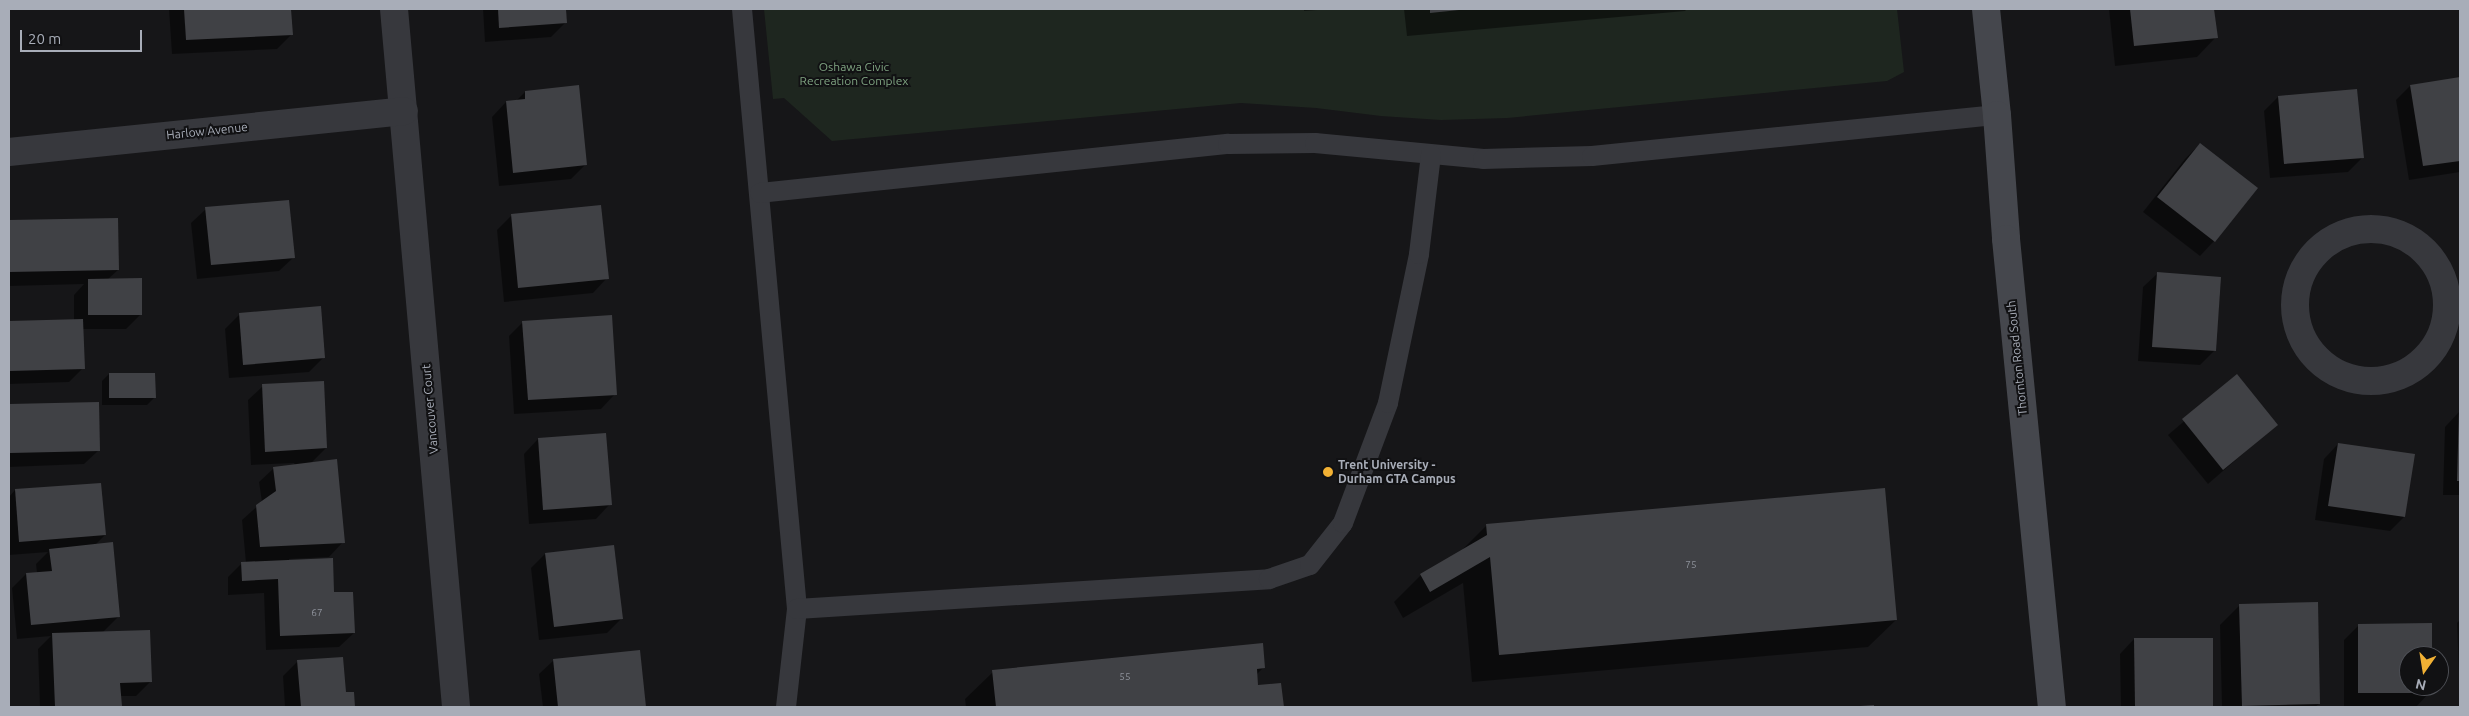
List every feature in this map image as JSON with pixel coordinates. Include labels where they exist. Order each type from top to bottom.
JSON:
[{"type":"main road","name":"Thornton Road South","points":[[1986,9],[1997,115],[2002,205],[2052,707]]},
{"type":"street","name":"Vancouver Court","points":[[394,9],[456,707]]},
{"type":"street","name":"Harlow Avenue","points":[[9,152],[404,110]]},
{"type":"street","points":[[2366,229],[2391,231],[2414,241],[2452,278],[2443,330],[2431,352],[2412,369],[2389,379],[2364,380],[2339,374],[2318,359],[2303,339],[2296,315],[2296,290],[2305,267],[2321,248],[2342,234],[2366,229]]},
{"type":"lane","points":[[742,9],[797,609],[786,707]]},
{"type":"lane","points":[[760,193],[1228,144],[1315,143],[1483,159],[1592,156],[1997,115]]},
{"type":"lane","points":[[797,609],[1269,579],[1310,565],[1342,523],[1388,403],[1419,254],[1431,155]]},
{"type":"green space","name":"Oshawa Civic Recreation Complex","points":[[764,9],[1897,9],[1904,72],[1887,81],[1507,118],[1441,120],[1241,103],[832,141],[784,98],[773,99]]},
{"type":"building","points":[[184,9],[291,9],[293,35],[186,40]]},
{"type":"building","points":[[498,9],[566,9],[567,23],[499,28]]},
{"type":"building","points":[[1430,9],[1458,9],[1459,10],[1430,13]]},
{"type":"building","points":[[2130,9],[2214,9],[2218,38],[2134,46]]},
{"type":"building","points":[[2460,77],[2460,161],[2423,166],[2410,85]]},
{"type":"building","points":[[579,85],[587,165],[513,173],[506,101],[525,99],[525,91]]},
{"type":"building","points":[[2357,89],[2364,158],[2284,164],[2278,96]]},
{"type":"building","points":[[2200,143],[2258,188],[2215,242],[2157,197]]},
{"type":"building","points":[[289,200],[295,258],[211,265],[205,207]]},
{"type":"building","points":[[601,205],[609,279],[518,288],[511,214]]},
{"type":"building","points":[[118,218],[119,270],[9,272],[9,220]]},
{"type":"building","points":[[2157,272],[2221,277],[2216,351],[2152,347]]},
{"type":"building","points":[[142,278],[142,315],[88,315],[88,279]]},
{"type":"building","points":[[321,306],[325,358],[243,365],[239,313]]},
{"type":"building","points":[[612,315],[617,395],[528,400],[522,321]]},
{"type":"building","points":[[83,319],[85,369],[9,371],[9,321]]},
{"type":"building","points":[[109,373],[155,373],[156,398],[109,398]]},
{"type":"building","points":[[2237,374],[2278,425],[2223,470],[2182,419]]},
{"type":"building","points":[[324,381],[327,448],[265,452],[262,384]]},
{"type":"building","points":[[99,402],[100,451],[10,453],[9,404]]},
{"type":"building","points":[[2459,410],[2460,481],[2457,481]]},
{"type":"building","points":[[606,433],[612,505],[543,510],[538,438]]},
{"type":"building","points":[[2338,443],[2415,454],[2405,517],[2328,506]]},
{"type":"building","points":[[337,459],[345,543],[260,547],[256,505],[276,491],[273,467]]},
{"type":"building","points":[[101,483],[106,535],[19,542],[15,489]]},
{"type":"building","points":[[1885,488],[1897,620],[1499,655],[1490,557],[1430,592],[1420,574],[1487,535],[1486,524]]},
{"type":"building","points":[[113,542],[120,617],[31,625],[26,573],[52,571],[49,549]]},
{"type":"building","points":[[614,545],[623,619],[554,627],[545,553]]},
{"type":"building","points":[[333,558],[334,592],[353,592],[355,633],[280,636],[278,579],[242,581],[241,562]]},
{"type":"building","points":[[2318,602],[2320,704],[2242,706],[2239,604]]},
{"type":"building","points":[[2432,623],[2432,646],[2399,646],[2399,693],[2358,693],[2358,624]]},
{"type":"building","points":[[150,630],[152,682],[120,683],[122,706],[55,707],[52,633]]},
{"type":"building","points":[[2134,638],[2213,638],[2213,707],[2135,707]]},
{"type":"building","points":[[1263,643],[1265,668],[1257,669],[1258,685],[1281,683],[1284,707],[996,707],[992,670]]},
{"type":"building","points":[[640,650],[646,707],[558,707],[553,659]]},
{"type":"building","points":[[343,657],[346,692],[354,692],[355,707],[301,707],[297,660]]},
{"type":"building","points":[[1874,705],[1874,707],[1860,707],[1860,706]]},
{"type":"place","name":"Trent University - Durham GTA Campus","points":[[1328,472]]}]
